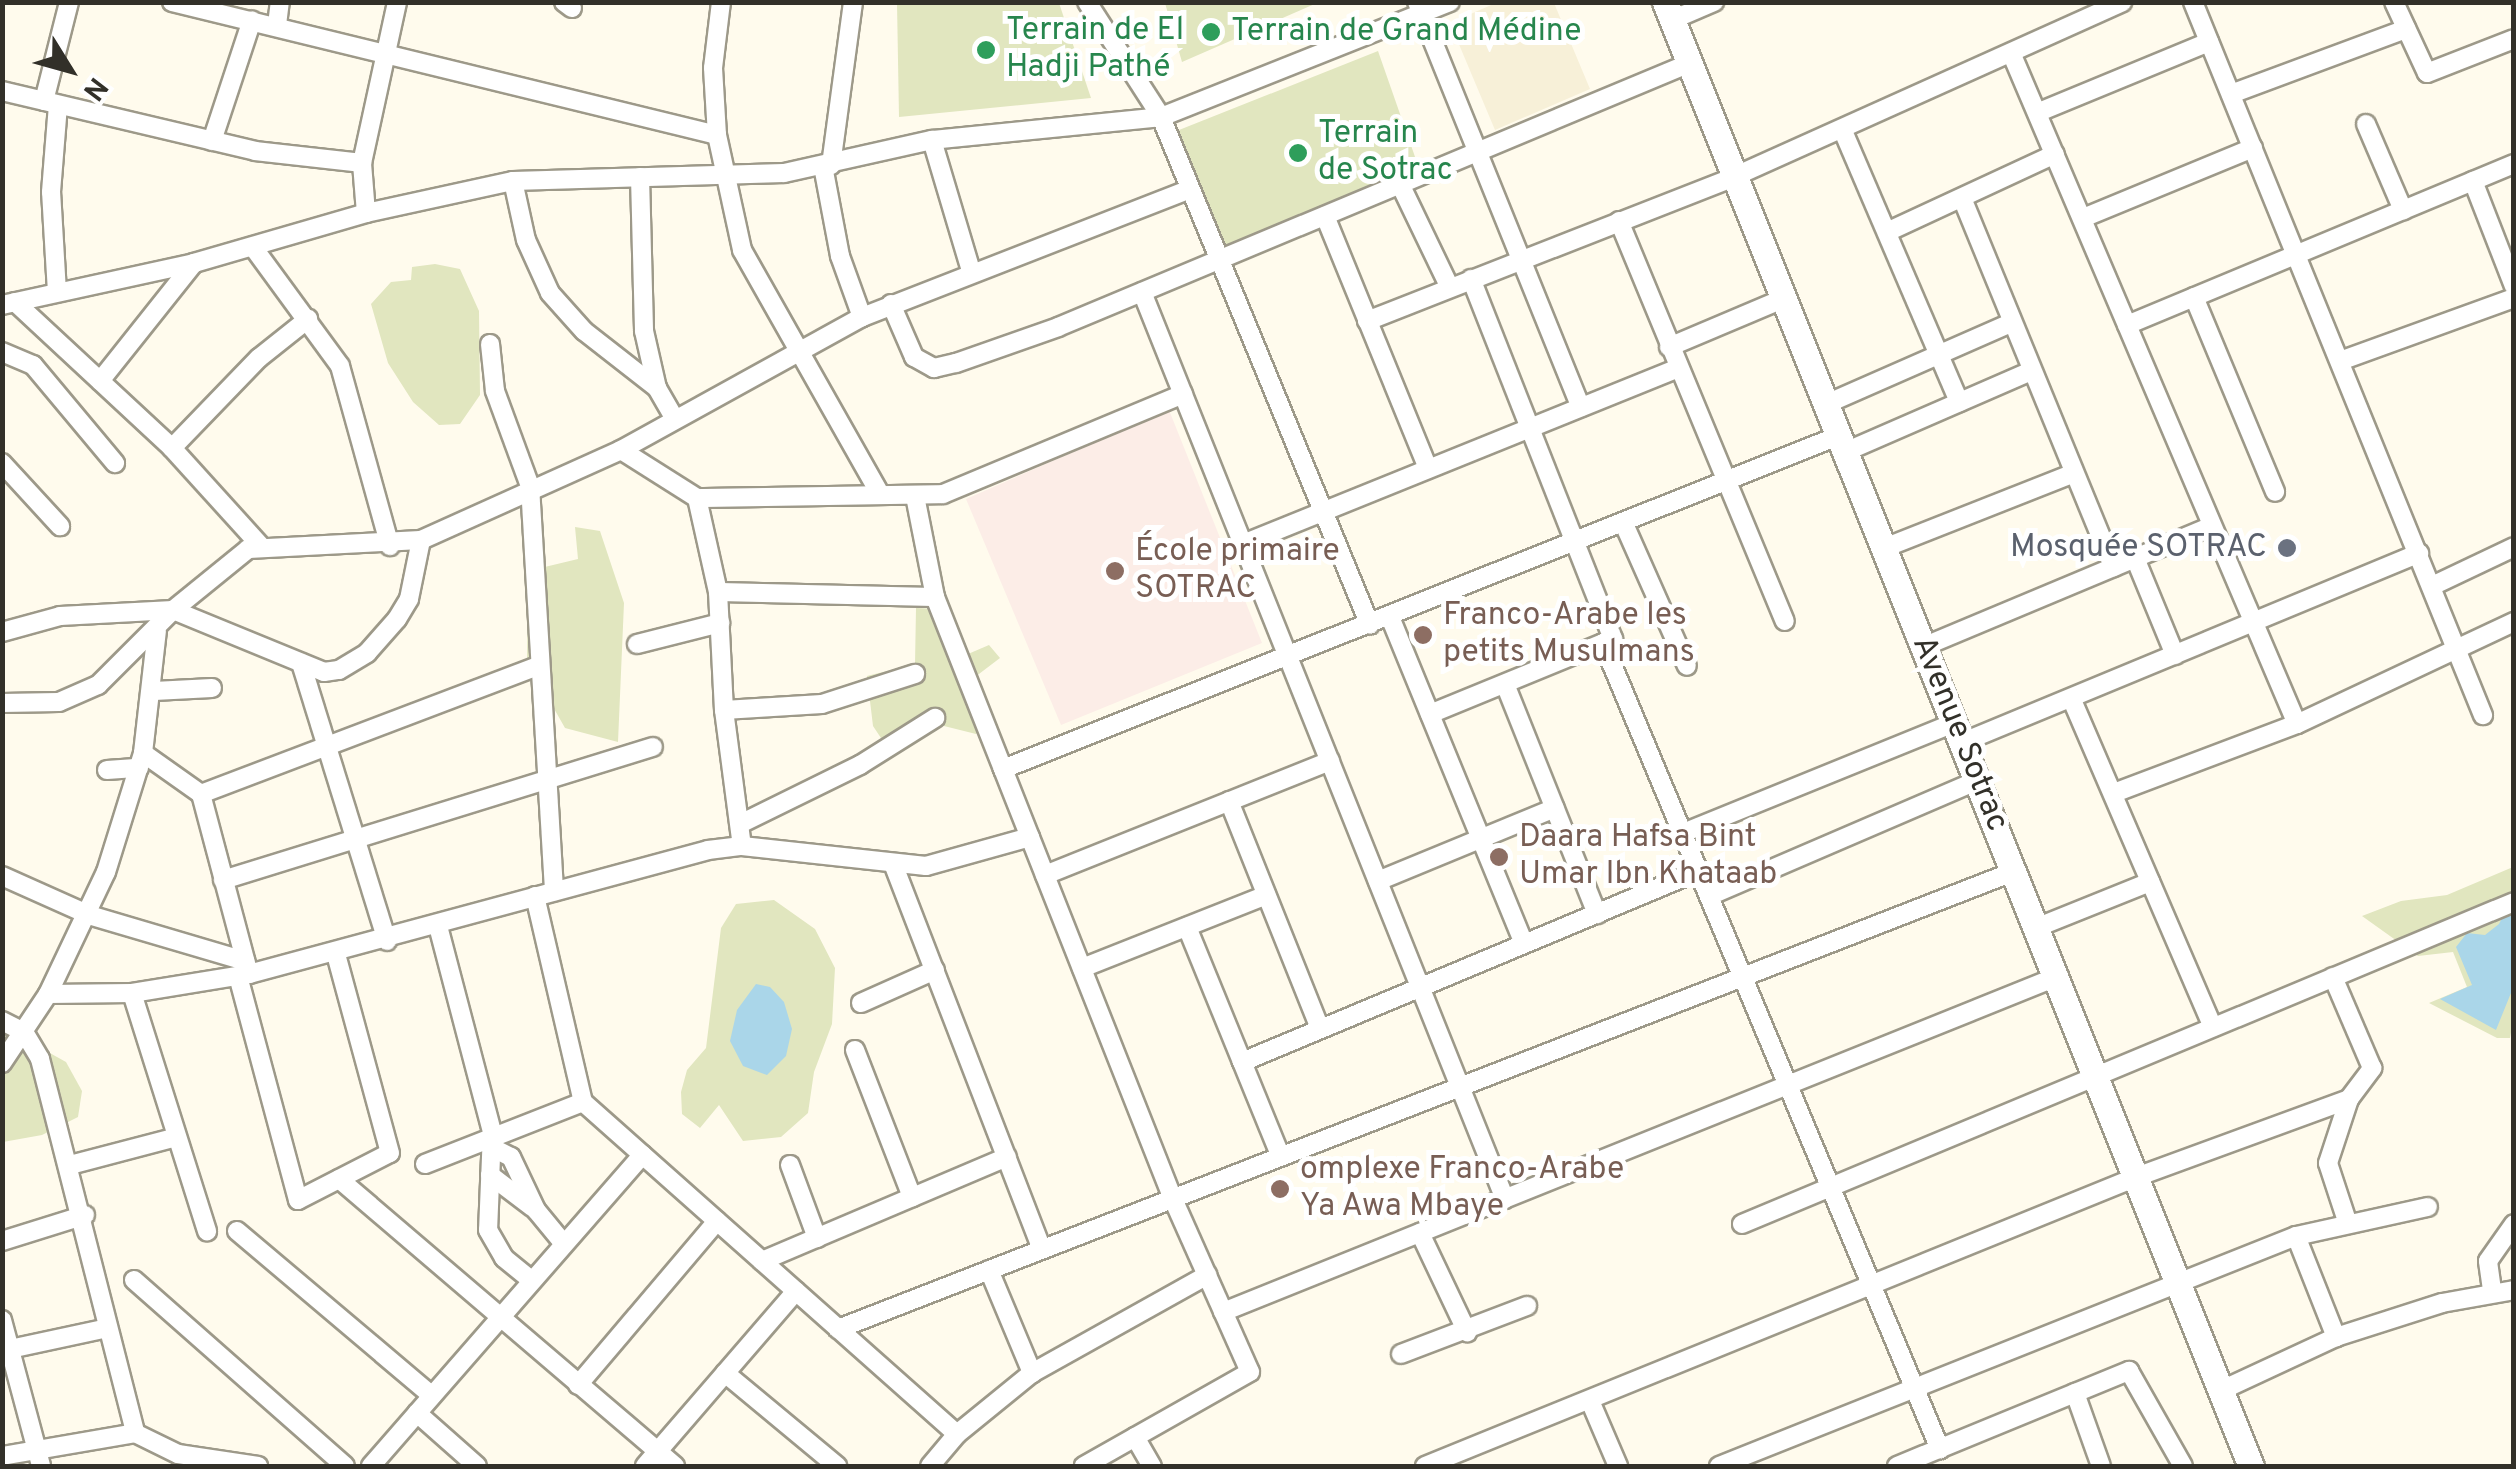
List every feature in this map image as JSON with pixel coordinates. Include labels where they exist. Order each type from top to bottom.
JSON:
[{"type":"street","points":[[57,292],[51,103],[70,2]]},
{"type":"street","points":[[172,2],[717,135]]},
{"type":"street","points":[[277,25],[280,2]]},
{"type":"street","points":[[366,213],[362,163],[382,54],[397,2]]},
{"type":"street","points":[[722,2],[714,50],[717,135],[752,278],[880,494]]},
{"type":"street","points":[[853,2],[827,166],[840,256],[862,317]]},
{"type":"street","points":[[1087,2],[1161,117],[1370,626]]},
{"type":"street","points":[[9,303],[194,264],[366,213],[513,181],[725,177],[827,166],[932,140],[1161,117],[1419,8],[1450,2]]},
{"type":"street","points":[[1668,11],[1714,2]]},
{"type":"street","points":[[1368,321],[1731,178],[2012,55],[2122,2]]},
{"type":"street","points":[[2193,2],[2483,715]]},
{"type":"street","points":[[2394,2],[2426,73],[2514,40]]},
{"type":"street","points":[[1419,8],[1581,407]]},
{"type":"street","name":"Avenue Sotrac","points":[[1668,11],[1780,300],[2059,976],[2251,1466]]},
{"type":"street","points":[[212,142],[252,20]]},
{"type":"street","points":[[2230,94],[2406,29]]},
{"type":"street","points":[[2038,112],[2209,42]]},
{"type":"street","points":[[2012,55],[2250,624],[2297,724]]},
{"type":"street","points":[[892,304],[914,357],[934,368],[1142,292],[1690,63]]},
{"type":"street","points":[[2,91],[212,142],[362,163]]},
{"type":"street","points":[[2366,124],[2402,210]]},
{"type":"street","points":[[1842,131],[1959,402]]},
{"type":"street","points":[[932,140],[971,272]]},
{"type":"street","points":[[2083,218],[2253,148]]},
{"type":"street","points":[[1886,232],[2055,154]]},
{"type":"street","points":[[2127,325],[2514,164]]},
{"type":"street","points":[[640,177],[644,332],[657,388],[674,417]]},
{"type":"street","points":[[513,181],[526,240],[550,293],[584,332],[657,388]]},
{"type":"street","points":[[2473,181],[2514,286]]},
{"type":"street","points":[[1400,184],[1450,288]]},
{"type":"street","points":[[2,703],[59,702],[112,676],[173,610],[260,545],[390,546],[421,540],[530,486],[621,450],[794,350],[862,317],[1190,189]]},
{"type":"street","points":[[1962,198],[2113,567]]},
{"type":"street","points":[[1325,216],[1428,469]]},
{"type":"street","points":[[1618,221],[1785,621]]},
{"type":"street","points":[[253,247],[308,320],[353,394],[390,546]]},
{"type":"street","points":[[100,381],[194,264]]},
{"type":"street","points":[[1430,714],[1613,639],[1471,279]]},
{"type":"street","points":[[1142,292],[1505,1199]]},
{"type":"street","points":[[2194,297],[2274,492]]},
{"type":"street","points":[[2340,362],[2514,298]]},
{"type":"street","points":[[1669,347],[1780,300]]},
{"type":"street","points":[[9,303],[172,448],[260,545]]},
{"type":"street","points":[[172,448],[258,358],[308,320]]},
{"type":"street","points":[[1824,405],[2011,323]]},
{"type":"street","points":[[490,344],[495,391],[530,486],[536,667],[554,890]]},
{"type":"street","points":[[2,352],[33,365],[116,463]]},
{"type":"street","points":[[1243,544],[1678,368]]},
{"type":"street","points":[[1003,770],[1726,482],[1959,402],[2031,370]]},
{"type":"street","points":[[621,450],[698,498],[916,496],[959,490],[1183,394]]},
{"type":"street","points":[[2,464],[60,526]]},
{"type":"street","points":[[1884,548],[2074,472]]},
{"type":"street","points":[[916,496],[935,598],[1173,1198],[1250,1372],[1084,1466]]},
{"type":"street","points":[[698,498],[718,592],[724,710],[742,846]]},
{"type":"street","points":[[1624,524],[1686,666]]},
{"type":"street","points":[[1925,646],[2210,527]]},
{"type":"street","points":[[2,632],[60,616],[173,610],[301,662],[339,670],[367,653],[409,599],[421,540]]},
{"type":"street","points":[[2432,586],[2514,546]]},
{"type":"street","points":[[1683,833],[1958,733],[2072,700],[2419,553]]},
{"type":"street","points":[[2135,558],[2175,655]]},
{"type":"street","points":[[718,592],[935,598]]},
{"type":"street","points":[[1390,617],[1524,944]]},
{"type":"street","points":[[2114,793],[2297,724],[2514,622]]},
{"type":"street","points":[[637,644],[720,623]]},
{"type":"street","points":[[2,1062],[48,994],[89,914],[141,760],[154,690],[157,631]]},
{"type":"street","points":[[1604,643],[1940,1448]]},
{"type":"street","points":[[301,662],[387,941]]},
{"type":"street","points":[[201,794],[536,667]]},
{"type":"street","points":[[724,710],[822,704],[914,674]]},
{"type":"street","points":[[1505,684],[1597,914]]},
{"type":"street","points":[[154,690],[212,688]]},
{"type":"street","points":[[2072,700],[2213,1027]]},
{"type":"street","points":[[740,824],[860,765],[935,718]]},
{"type":"street","points":[[223,880],[653,747]]},
{"type":"street","points":[[108,770],[141,760],[201,794],[298,1200],[390,1153],[336,954]]},
{"type":"street","points":[[1045,875],[1330,761]]},
{"type":"street","points":[[1709,896],[1976,781]]},
{"type":"street","points":[[1229,801],[1320,1030]]},
{"type":"street","points":[[1378,881],[1555,808]]},
{"type":"street","points":[[48,994],[132,993],[336,954],[664,859],[742,846],[894,866],[966,858],[1030,837]]},
{"type":"street","points":[[894,866],[1042,1249]]},
{"type":"street","points":[[1242,1062],[1699,872]]},
{"type":"street","points":[[838,1329],[2015,872]]},
{"type":"street","points":[[2,876],[89,914],[244,970]]},
{"type":"street","points":[[2038,928],[2150,882]]},
{"type":"street","points":[[1082,968],[1266,895]]},
{"type":"street","points":[[535,896],[584,1102],[957,1434]]},
{"type":"street","points":[[1742,1224],[2514,902]]},
{"type":"street","points":[[438,926],[493,1140],[488,1230],[504,1258],[532,1281]]},
{"type":"street","points":[[1187,927],[1281,1157]]},
{"type":"street","points":[[861,1003],[934,970]]},
{"type":"street","points":[[1223,1312],[2059,976]]},
{"type":"street","points":[[2334,977],[2372,1068],[2349,1099],[2328,1163],[2348,1224]]},
{"type":"street","points":[[132,993],[173,1138],[207,1230]]},
{"type":"street","points":[[2,1021],[24,1032],[40,1058],[84,1215],[135,1433]]},
{"type":"street","points":[[855,1050],[912,1197]]},
{"type":"street","points":[[1425,1466],[1591,1403],[2139,1176],[2349,1099]]},
{"type":"street","points":[[425,1164],[584,1102]]},
{"type":"street","points":[[70,1165],[173,1138]]},
{"type":"street","points":[[493,1140],[511,1158],[536,1210]]},
{"type":"street","points":[[371,1466],[642,1154]]},
{"type":"street","points":[[762,1261],[1007,1156]]},
{"type":"street","points":[[790,1165],[817,1238]]},
{"type":"street","points":[[490,1174],[536,1210],[564,1244]]},
{"type":"street","points":[[339,1179],[578,1384],[651,1459],[674,1466]]},
{"type":"street","points":[[1719,1466],[2296,1236],[2428,1206]]},
{"type":"street","points":[[2,1241],[84,1215]]},
{"type":"street","points":[[578,1384],[717,1221]]},
{"type":"street","points":[[2492,1290],[2488,1260],[2514,1224]]},
{"type":"street","points":[[237,1231],[432,1396]]},
{"type":"street","points":[[1420,1232],[1467,1332]]},
{"type":"street","points":[[2296,1236],[2336,1337]]},
{"type":"street","points":[[990,1270],[1032,1373]]},
{"type":"street","points":[[930,1466],[957,1434],[1032,1373],[1207,1275]]},
{"type":"street","points":[[134,1280],[343,1466]]},
{"type":"street","points":[[2222,1390],[2336,1337],[2492,1290],[2514,1290]]},
{"type":"street","points":[[651,1459],[796,1291]]},
{"type":"street","points":[[1401,1354],[1527,1306]]},
{"type":"street","points":[[2,1320],[41,1466]]},
{"type":"street","points":[[10,1350],[108,1328]]},
{"type":"street","points":[[1897,1466],[2129,1371],[2182,1466]]},
{"type":"street","points":[[725,1373],[836,1466]]},
{"type":"street","points":[[2075,1393],[2101,1466]]},
{"type":"street","points":[[1591,1403],[1618,1466]]},
{"type":"street","points":[[417,1414],[477,1466]]},
{"type":"street","points":[[2,1456],[135,1433],[185,1460],[258,1466]]},
{"type":"street","points":[[1136,1437],[1152,1466]]},
{"type":"street","points":[[314,1466],[343,1466]]},
{"type":"shaded area","points":[[1498,2],[1554,3],[1590,89],[1495,130],[1450,23]]},
{"type":"shaded area","name":"École primaire SOTRAC","points":[[1169,410],[1262,643],[1061,725],[966,499]]},
{"type":"green space","name":"Terrain de Grand Médine","points":[[1165,2],[1317,3],[1182,62]]},
{"type":"green space","name":"Terrain de El Hadji Pathé","points":[[897,3],[1059,3],[1091,98],[899,117]]},
{"type":"green space","name":"Terrain de Sotrac","points":[[1378,51],[1421,174],[1222,248],[1174,132]]},
{"type":"green space","points":[[435,264],[460,269],[479,311],[480,395],[460,424],[439,425],[413,402],[388,363],[371,304],[391,282],[411,280],[412,267]]},
{"type":"green space","points":[[575,527],[600,531],[624,603],[618,742],[565,728],[527,661],[528,571],[578,559]]},
{"type":"green space","points":[[916,608],[942,609],[961,657],[989,645],[1000,658],[975,677],[988,724],[976,734],[940,725],[891,753],[873,726],[867,676],[915,664]]},
{"type":"green space","points":[[2513,867],[2514,1015],[2510,1038],[2497,1038],[2429,1003],[2467,987],[2453,952],[2418,956],[2362,916],[2401,901],[2447,895]]},
{"type":"green space","points":[[774,900],[815,929],[835,968],[832,1024],[814,1072],[808,1113],[781,1137],[743,1141],[719,1105],[700,1128],[682,1114],[681,1092],[687,1070],[706,1048],[721,928],[736,904]]},
{"type":"green space","points":[[3,1027],[66,1062],[82,1091],[78,1117],[42,1135],[3,1142]]},
{"type":"water","points":[[2513,896],[2513,988],[2496,1030],[2440,999],[2472,985],[2456,947],[2467,933],[2485,935],[2499,924]]},
{"type":"water","points":[[756,984],[770,987],[784,1002],[792,1029],[786,1056],[767,1075],[743,1066],[730,1041],[737,1010]]},
{"type":"place","name":"Terrain de Grand Médine","points":[[1211,32]]},
{"type":"place","name":"Terrain de El Hadji Pathé","points":[[986,50]]},
{"type":"place","name":"Terrain de Sotrac","points":[[1298,153]]},
{"type":"place","name":"Mosquée SOTRAC","points":[[2287,548]]},
{"type":"place","name":"École primaire SOTRAC","points":[[1115,571]]},
{"type":"place","name":"Franco-Arabe les petits Musulmans","points":[[1423,635]]},
{"type":"place","name":"Daara Hafsa Bint Umar Ibn Khataab","points":[[1499,857]]},
{"type":"place","name":"omplexe Franco-Arabe Ya Awa Mbaye","points":[[1280,1189]]}]
